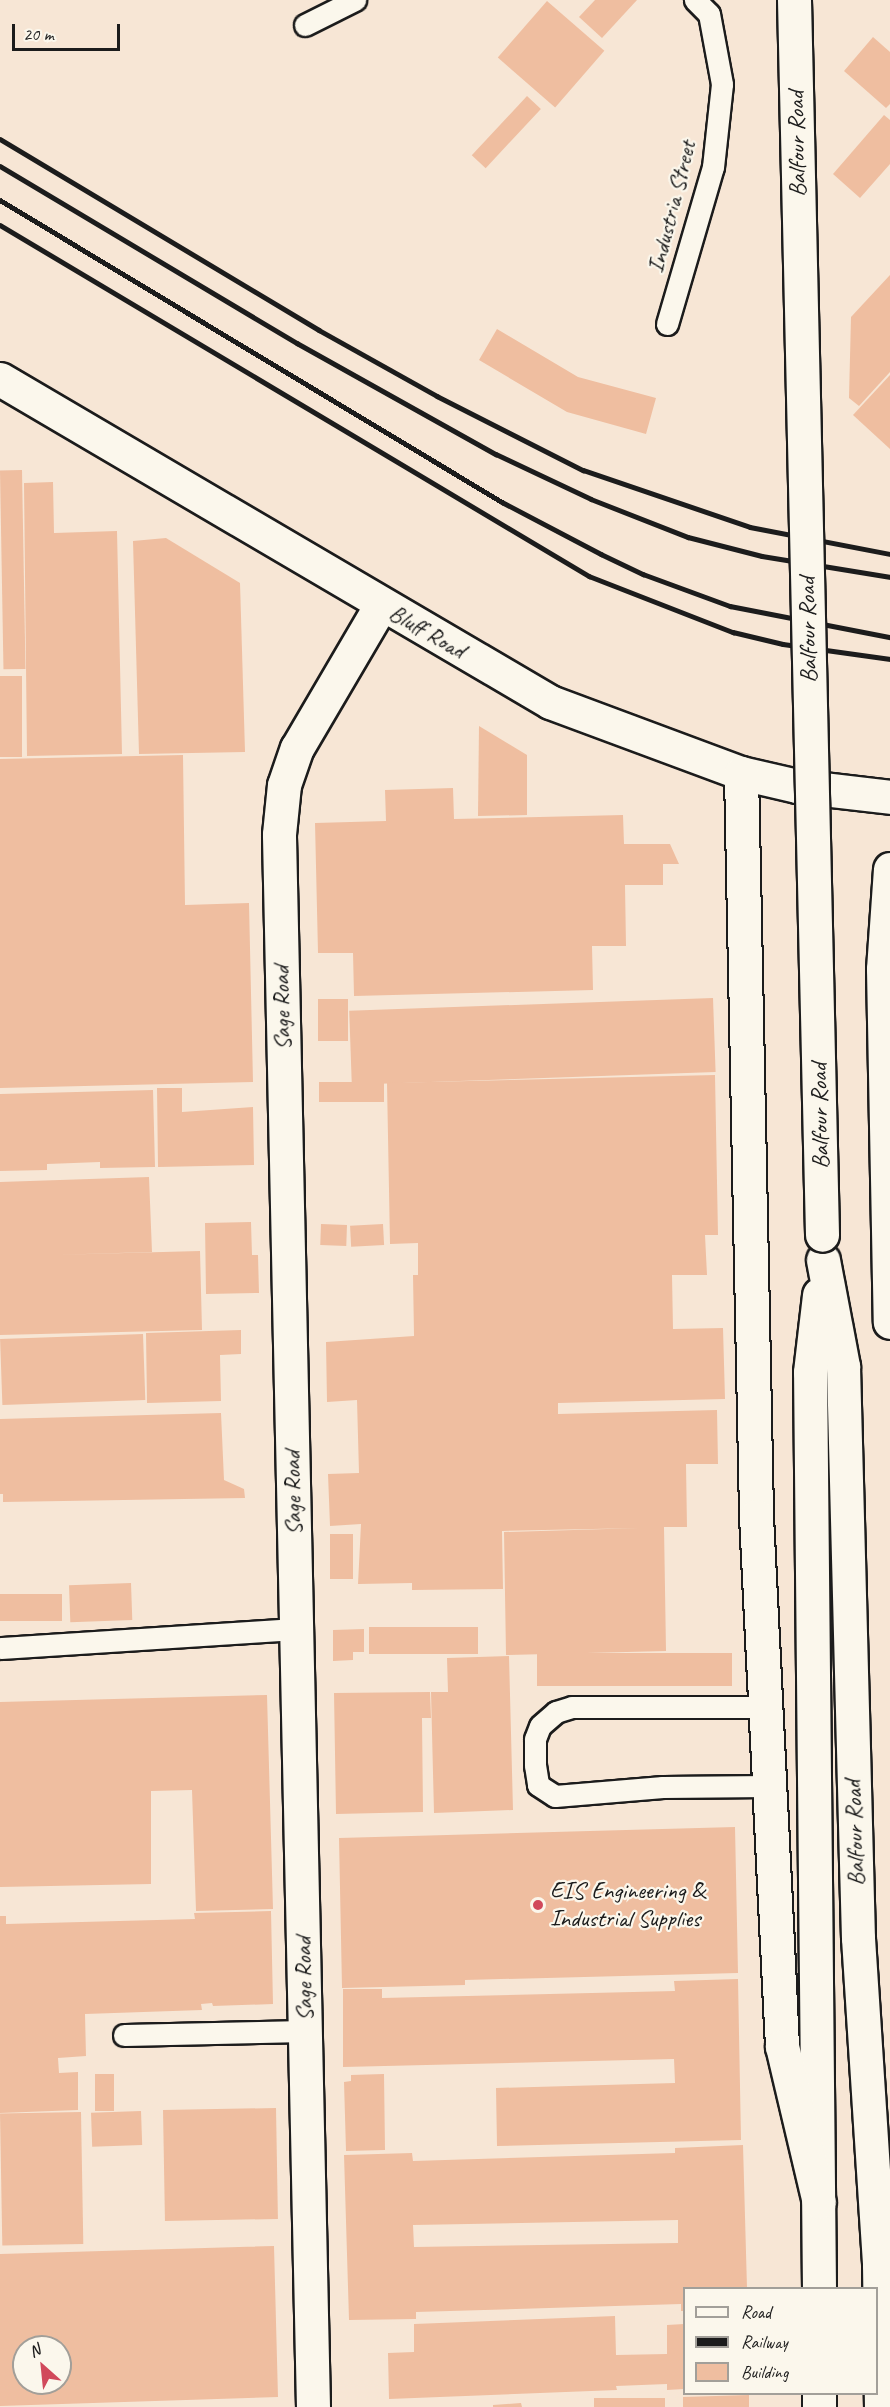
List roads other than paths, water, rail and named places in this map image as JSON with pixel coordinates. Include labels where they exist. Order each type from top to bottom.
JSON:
[{"type":"street","name":"Balfour Road","points":[[794,0],[823,1247],[810,1372],[819,2287]]},
{"type":"street","name":"Bluff Road","points":[[0,379],[381,605],[550,702],[741,773],[797,786],[890,797]]},
{"type":"street","name":"Sage Road","points":[[313,2407],[279,834],[284,785],[297,748],[381,605]]},
{"type":"street","points":[[741,773],[756,1516],[782,2046],[819,2202]]},
{"type":"street","points":[[890,869],[883,969],[890,1322]]},
{"type":"street","name":"Balfour Road","points":[[823,1247],[843,1366],[858,1938],[879,2264],[881,2407]]},
{"type":"street","points":[[879,2264],[890,2227]]},
{"type":"lane","points":[[305,26],[355,0]]},
{"type":"lane","name":"Industria Street","points":[[667,324],[713,168],[722,84],[709,14],[695,0]]},
{"type":"lane","points":[[0,1648],[296,1629]]},
{"type":"lane","points":[[765,1707],[572,1707],[556,1712],[540,1726],[535,1739],[535,1765],[538,1785],[543,1792],[555,1796],[663,1787],[769,1786]]},
{"type":"lane","points":[[124,2035],[305,2031]]},
{"type":"railway","points":[[0,139],[319,330],[437,396],[583,470],[750,527],[890,554]]},
{"type":"railway","points":[[0,166],[297,343],[496,454],[591,499],[688,537],[762,556],[890,577]]},
{"type":"railway","points":[[0,200],[502,502],[601,554],[643,574],[730,606],[890,637]]},
{"type":"railway","points":[[0,225],[589,576],[733,632],[783,644],[890,659]]},
{"type":"place","name":"EIS Engineering & Industrial Supplies","points":[[538,1905]]}]
